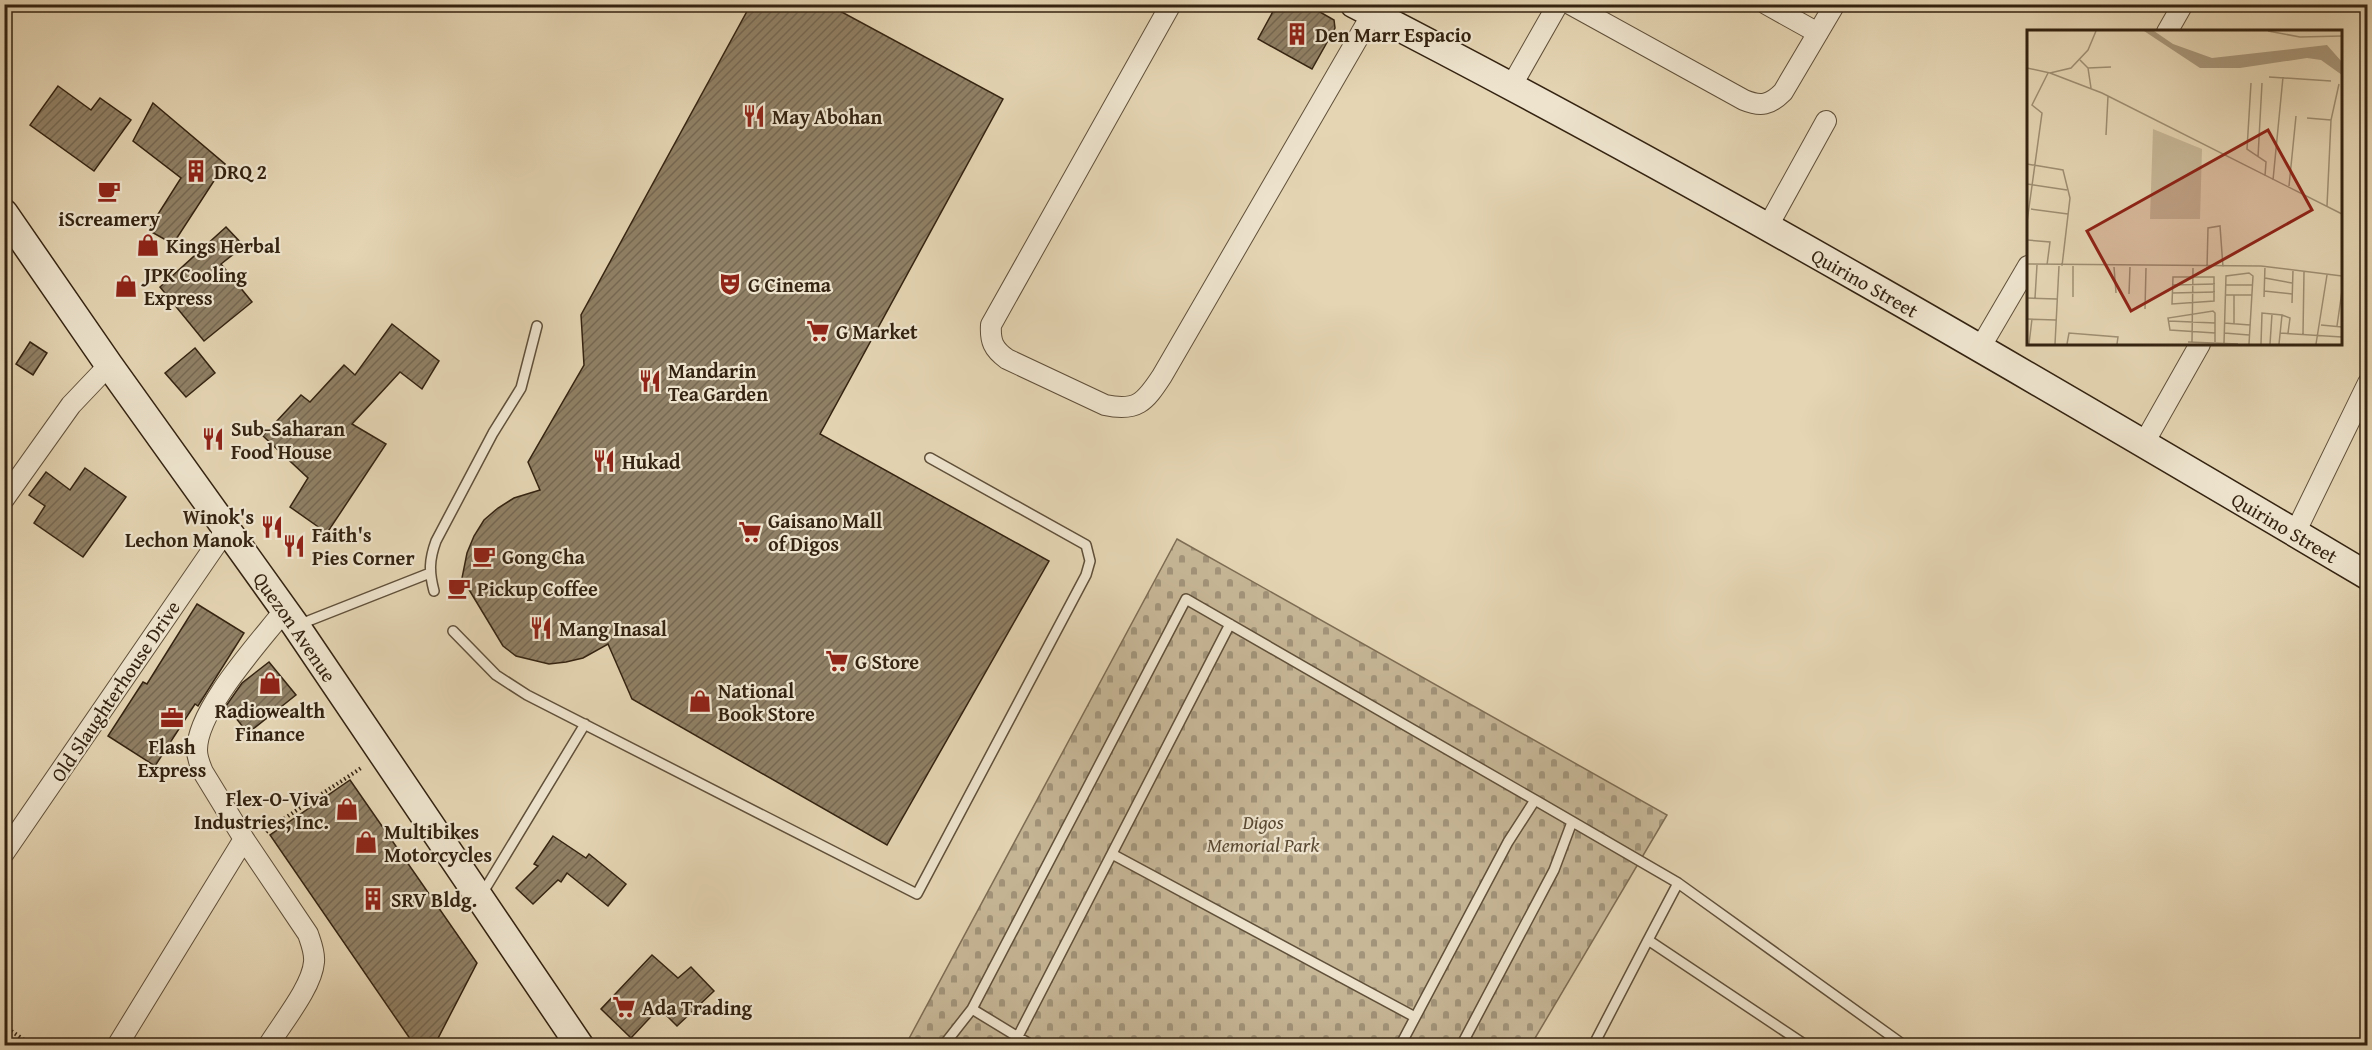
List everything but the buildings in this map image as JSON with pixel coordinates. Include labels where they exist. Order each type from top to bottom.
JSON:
[{"type":"street","points":[[1171,4],[991,325],[991,343],[1007,359],[1105,405],[1122,409],[1131,408],[1141,402],[1152,392],[1162,376],[1363,9]]},
{"type":"street","points":[[1512,85],[1558,4]]},
{"type":"street","points":[[1570,4],[1755,104],[1766,105],[1783,92],[1836,4]]},
{"type":"street","points":[[1766,4],[1818,33]]},
{"type":"street","points":[[2169,30],[2183,4]]},
{"type":"street","name":"Quirino Street","points":[[1363,9],[1512,85],[1768,226],[2144,443],[2367,576]]},
{"type":"street","points":[[1768,226],[1827,121]]},
{"type":"street","name":"Quezon Avenue","points":[[4,213],[289,619],[480,896],[580,1046]]},
{"type":"street","points":[[1980,348],[2027,268]]},
{"type":"street","points":[[2144,443],[2199,345]]},
{"type":"street","points":[[4,499],[71,405],[109,364]]},
{"type":"street","points":[[2295,533],[2367,383]]},
{"type":"street","name":"Old Slaughterhouse Drive","points":[[4,853],[226,530]]},
{"type":"street","points":[[268,1046],[306,984],[314,964],[314,955],[308,934],[246,843],[203,772],[198,761],[199,735],[216,699],[289,619]]},
{"type":"street","points":[[117,1046],[246,843]]},
{"type":"lane","points":[[434,591],[430,573],[430,556],[493,433],[521,388],[537,326]]},
{"type":"lane","points":[[453,631],[495,675],[527,695],[917,894],[1086,575],[1090,561],[1086,544],[930,458]]},
{"type":"lane","points":[[289,619],[430,573]]},
{"type":"lane","points":[[943,1046],[972,1009],[1186,599],[1678,883],[1905,1046]]},
{"type":"lane","points":[[1016,1041],[1230,624]]},
{"type":"lane","points":[[480,896],[585,724]]},
{"type":"lane","points":[[1400,1046],[1508,842],[1534,800]]},
{"type":"lane","points":[[1461,1046],[1554,870],[1572,822]]},
{"type":"lane","points":[[1112,854],[1415,1017]]},
{"type":"lane","points":[[1593,1046],[1678,883]]},
{"type":"lane","points":[[1648,940],[1807,1046]]},
{"type":"lane","points":[[972,1009],[1016,1041],[1033,1046]]},
{"type":"path","points":[[246,843],[382,754]]},
{"type":"path","points":[[4,1026],[33,1046]]},
{"type":"green space","name":"Digos Memorial Park","points":[[1177,539],[1667,815],[1531,1045],[905,1046]]},
{"type":"place","name":"Den Marr Espacio","points":[[1297,34]]},
{"type":"place","name":"May Abohan","points":[[754,116]]},
{"type":"place","name":"DRQ 2","points":[[196,171]]},
{"type":"place","name":"iScreamery","points":[[109,191]]},
{"type":"place","name":"Kings Herbal","points":[[148,245]]},
{"type":"place","name":"G Cinema","points":[[730,284]]},
{"type":"place","name":"JPK Cooling Express","points":[[126,286]]},
{"type":"place","name":"G Market","points":[[818,331]]},
{"type":"place","name":"Mandarin Tea Garden","points":[[650,381]]},
{"type":"place","name":"Sub-Saharan Food House","points":[[213,439]]},
{"type":"place","name":"Hukad","points":[[604,461]]},
{"type":"place","name":"Winok's Lechon Manok","points":[[272,527]]},
{"type":"place","name":"Gaisano Mall of Digos","points":[[750,532]]},
{"type":"place","name":"Faith's Pies Corner","points":[[294,546]]},
{"type":"place","name":"Gong Cha","points":[[484,556]]},
{"type":"place","name":"Pickup Coffee","points":[[459,588]]},
{"type":"place","name":"Mang Inasal","points":[[541,628]]},
{"type":"place","name":"G Store","points":[[837,661]]},
{"type":"place","name":"Radiowealth Finance","points":[[270,683]]},
{"type":"place","name":"National Book Store","points":[[700,701]]},
{"type":"place","name":"Flash Express","points":[[172,718]]},
{"type":"place","name":"Flex-O-Viva Industries, Inc.","points":[[347,809]]},
{"type":"place","name":"Multibikes Motorcycles","points":[[366,842]]},
{"type":"place","name":"SRV Bldg.","points":[[373,899]]},
{"type":"place","name":"Ada Trading","points":[[624,1007]]}]
